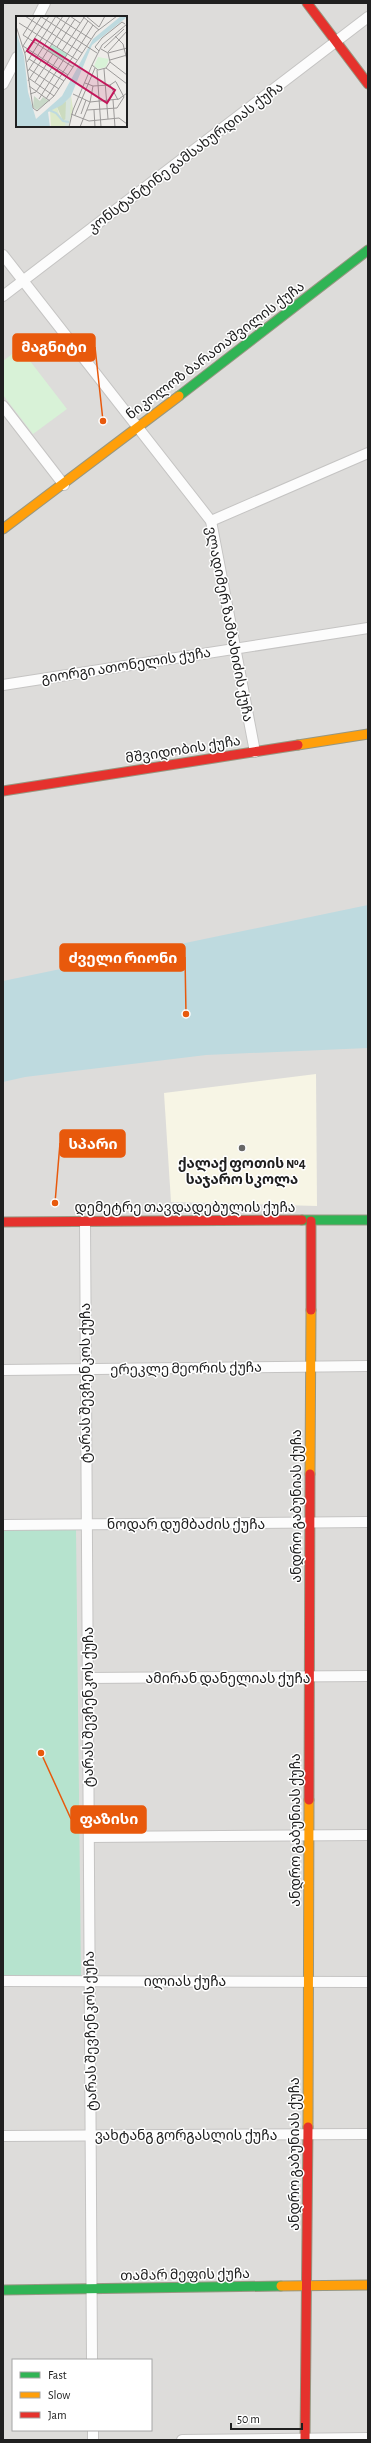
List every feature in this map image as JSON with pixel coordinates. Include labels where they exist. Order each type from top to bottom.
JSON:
[{"type":"street","points":[[38,16],[45,3]]},
{"type":"street","points":[[307,3],[368,84]]},
{"type":"street","name":"კონსტანტინე გამსახურდიას ქუჩა","points":[[3,296],[368,17]]},
{"type":"street","points":[[3,84],[16,59]]},
{"type":"street","name":"ნიკოლოზ ბარათაშვილის ქუჩა","points":[[3,529],[64,485],[368,250]]},
{"type":"street","name":"ვლადიმერ ზამბახიძის ქუჩა","points":[[3,255],[136,428],[211,521],[255,752]]},
{"type":"street","points":[[3,406],[64,485]]},
{"type":"street","points":[[211,521],[368,453]]},
{"type":"street","name":"გიორგი ათონელის ქუჩა","points":[[3,685],[368,628]]},
{"type":"street","name":"მშვიდობის ქუჩა","points":[[3,791],[368,734]]},
{"type":"street","name":"დემეტრე თავდადებულის ქუჩა","points":[[3,1222],[368,1220]]},
{"type":"street","name":"ანდრო გაბუნიას ქუჩა","points":[[305,2440],[308,2286],[311,1221]]},
{"type":"street","name":"ტარას შევჩენკოს ქუჩა","points":[[85,1222],[92,2359]]},
{"type":"street","name":"ერეკლე მეორის ქუჩა","points":[[3,1370],[368,1366]]},
{"type":"street","name":"ნოდარ დუმბაძის ქუჩა","points":[[3,1525],[368,1522]]},
{"type":"street","name":"ამირან დანელიას ქუჩა","points":[[88,1678],[368,1676]]},
{"type":"street","points":[[89,1837],[368,1835]]},
{"type":"street","name":"ილიას ქუჩა","points":[[3,1981],[368,1982]]},
{"type":"street","name":"ვახტანგ გორგასლის ქუჩა","points":[[3,2136],[368,2134]]},
{"type":"street","name":"თამარ მეფის ქუჩა","points":[[3,2290],[92,2290],[368,2285]]},
{"type":"street","points":[[182,2440],[305,2440],[368,2438]]},
{"type":"shaded area","points":[[3,3],[368,3],[368,2440],[3,2440]]},
{"type":"shaded area","name":"ქალაქ ფოთის №4 საჯარო სკოლა","points":[[316,1074],[317,1206],[171,1202],[164,1093]]},
{"type":"green space","points":[[20,348],[67,409],[33,434],[3,395],[3,361]]},
{"type":"green space","points":[[3,1529],[76,1529],[81,1976],[3,1976]]},
{"type":"water","points":[[368,905],[368,1048],[206,1055],[25,1077],[3,1082],[3,981]]},
{"type":"traffic: fast","points":[[179,396],[368,250]]},
{"type":"traffic: fast","points":[[302,1220],[368,1220]]},
{"type":"traffic: fast","points":[[3,2290],[281,2286]]},
{"type":"traffic: slow","points":[[3,529],[179,396]]},
{"type":"traffic: slow","points":[[298,745],[368,734]]},
{"type":"traffic: slow","points":[[310,1474],[311,1310]]},
{"type":"traffic: slow","points":[[308,2127],[309,1800]]},
{"type":"traffic: slow","points":[[281,2286],[368,2285]]},
{"type":"traffic: jam","points":[[307,3],[368,84]]},
{"type":"traffic: jam","points":[[3,791],[298,745]]},
{"type":"traffic: jam","points":[[3,1222],[302,1220]]},
{"type":"traffic: jam","points":[[311,1221],[311,1310]]},
{"type":"traffic: jam","points":[[309,1800],[310,1474]]},
{"type":"traffic: jam","points":[[305,2440],[308,2127]]},
{"type":"place","name":"მაგნიტი","points":[[103,421]]},
{"type":"place","name":"ძველი რიონი","points":[[186,1014]]},
{"type":"place","name":"ქალაქ ფოთის №4 საჯარო სკოლა","points":[[242,1148]]},
{"type":"place","name":"სპარი","points":[[55,1203]]},
{"type":"place","name":"ფაზისი","points":[[41,1753]]}]
